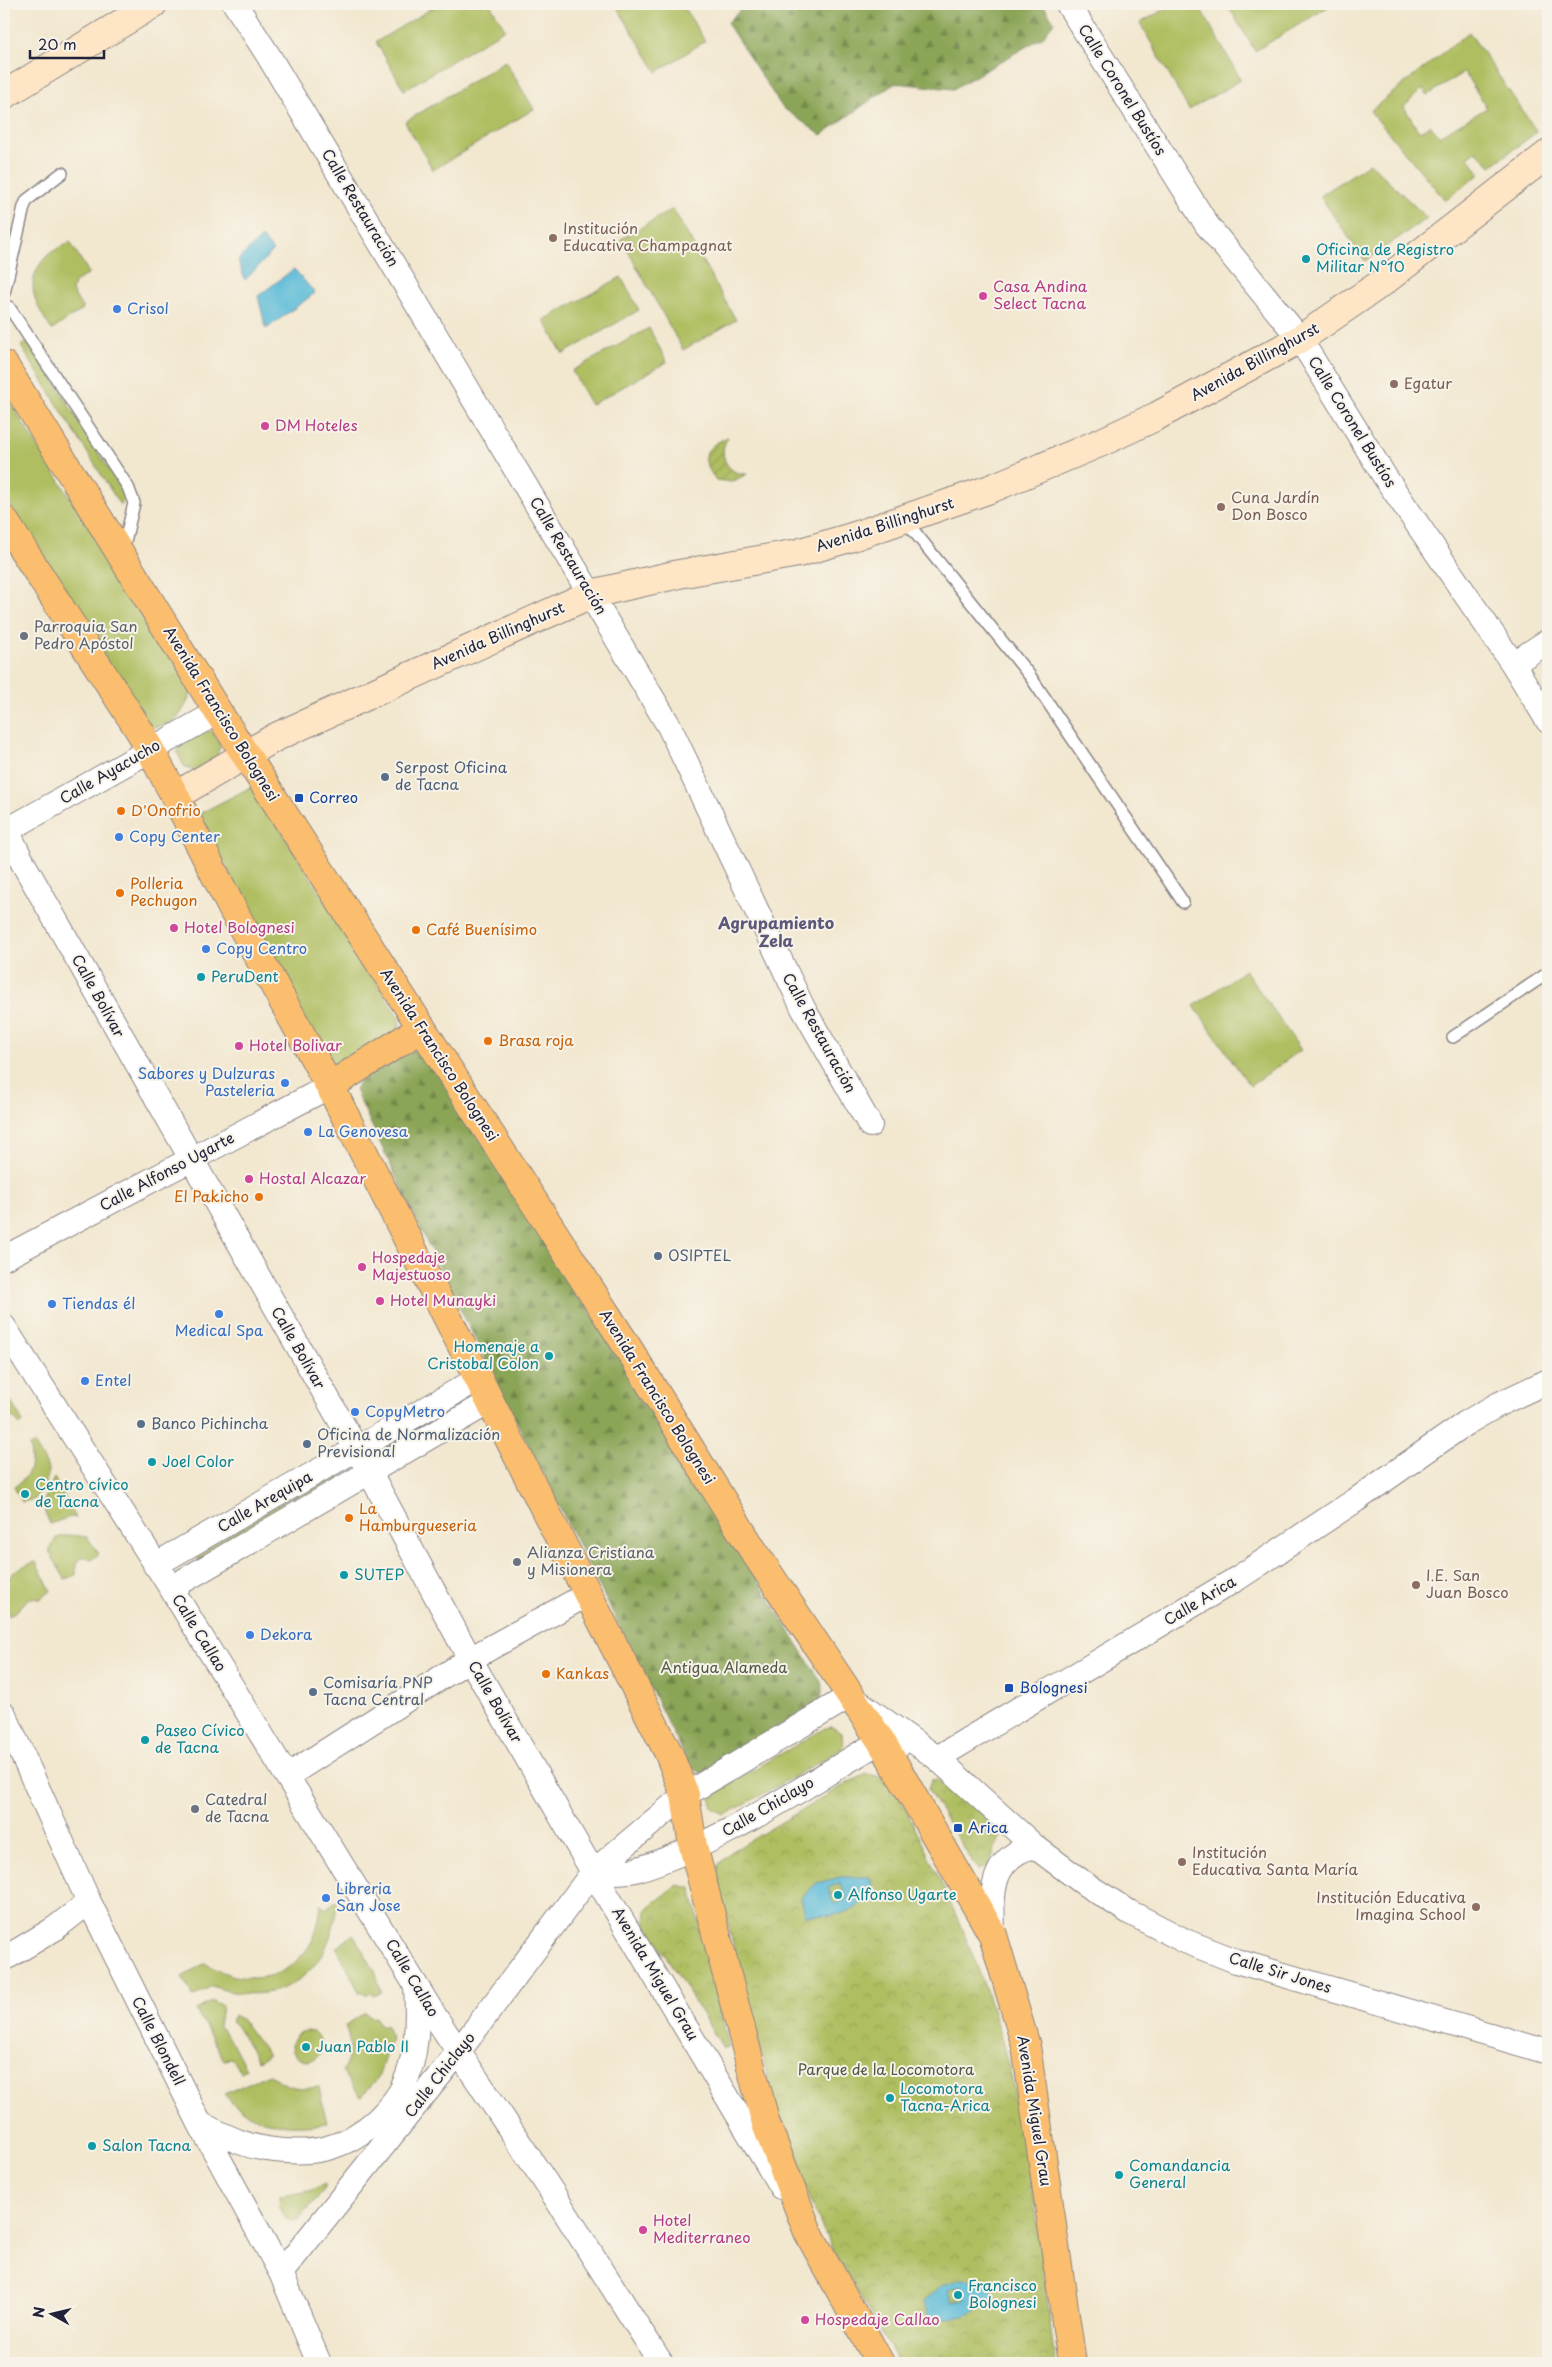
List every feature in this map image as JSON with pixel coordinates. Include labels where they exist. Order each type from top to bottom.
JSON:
[{"type":"main road","name":"Avenida Francisco Bolognesi","points":[[4,365],[218,712],[622,1340],[751,1547],[881,1741]]},
{"type":"main road","points":[[4,520],[150,749],[234,912],[330,1086],[669,1754],[685,1795],[693,1846]]},
{"type":"main road","points":[[330,1086],[422,1028]]},
{"type":"main road","name":"Avenida Miguel Grau","points":[[881,1741],[993,1936],[1026,2046],[1072,2363]]},
{"type":"main road","name":"Avenida Miguel Grau","points":[[693,1846],[766,2124],[808,2232],[880,2363]]},
{"type":"street","points":[[4,95],[153,4]]},
{"type":"street","name":"Calle Restauración","points":[[234,4],[268,55],[669,726],[803,1008],[870,1125]]},
{"type":"street","name":"Calle Coronel Bustíos","points":[[1068,4],[1207,225],[1300,339],[1385,477],[1513,664],[1548,721]]},
{"type":"street","name":"Avenida Billinghurst","points":[[175,796],[276,737],[591,594],[679,574],[798,553],[905,520],[990,489],[1102,442],[1157,416],[1300,339],[1383,282],[1548,154]]},
{"type":"street","points":[[1513,664],[1548,641]]},
{"type":"street","name":"Calle Ayacucho","points":[[5,829],[218,712]]},
{"type":"street","name":"Calle Bolívar","points":[[5,829],[191,1161],[369,1471],[470,1660],[593,1872]]},
{"type":"street","name":"Calle Alfonso Ugarte","points":[[4,1258],[330,1086]]},
{"type":"street","name":"Calle Callao","points":[[4,1327],[171,1588],[459,2052],[661,2363]]},
{"type":"street","name":"Calle Arica","points":[[936,1758],[1238,1578],[1356,1500],[1466,1423],[1499,1404],[1548,1381]]},
{"type":"street","name":"Calle Arequipa","points":[[155,1565],[356,1449],[485,1390]]},
{"type":"street","name":"Calle Arequipa","points":[[171,1588],[369,1471],[485,1390]]},
{"type":"street","points":[[287,1776],[470,1660],[588,1594]]},
{"type":"street","points":[[850,1696],[936,1758]]},
{"type":"street","name":"Calle Chiclayo","points":[[281,2273],[459,2052],[593,1872],[685,1795],[850,1696]]},
{"type":"street","name":"Calle Blondell","points":[[4,1714],[89,1902],[200,2124],[281,2273],[319,2363]]},
{"type":"street","points":[[881,1741],[936,1758]]},
{"type":"street","name":"Calle Chiclayo","points":[[593,1872],[633,1870],[727,1831],[881,1741]]},
{"type":"street","name":"Calle Sir Jones","points":[[936,1758],[1034,1846],[1129,1912],[1185,1941],[1236,1961],[1548,2052]]},
{"type":"street","points":[[993,1936],[992,1896],[1002,1864],[1018,1850],[1034,1846]]},
{"type":"street","name":"Avenida Miguel Grau","points":[[593,1872],[808,2232]]},
{"type":"street","points":[[4,1959],[54,1930],[89,1902]]},
{"type":"street","points":[[200,2124],[236,2141],[266,2149],[292,2152],[320,2150],[342,2144],[363,2132],[384,2113],[403,2088],[413,2057],[418,2020],[416,1981]]},
{"type":"lane","points":[[62,173],[27,200],[24,207],[4,293],[6,308],[128,487],[134,503],[122,554]]},
{"type":"lane","points":[[905,520],[1030,676],[1184,902]]},
{"type":"lane","points":[[1453,1037],[1548,973]]},
{"type":"green space","points":[[439,4],[490,4],[505,29],[404,90],[376,42]]},
{"type":"green space","points":[[615,4],[682,4],[705,41],[657,72]]},
{"type":"green space","points":[[765,4],[1043,4],[1054,22],[1043,37],[953,89],[895,83],[821,135],[782,107],[727,23],[744,6]]},
{"type":"green space","points":[[1174,4],[1198,4],[1241,80],[1189,110],[1140,23]]},
{"type":"green space","points":[[1227,4],[1333,4],[1255,51]]},
{"type":"green space","points":[[1469,32],[1537,132],[1491,166],[1476,151],[1468,157],[1480,174],[1445,200],[1370,111]],"holes":[[[1464,72],[1487,108],[1439,136],[1430,125],[1419,132],[1404,107],[1422,89],[1428,95]]]},
{"type":"green space","points":[[505,61],[534,109],[433,170],[405,122]]},
{"type":"green space","points":[[1370,163],[1427,218],[1365,261],[1320,196]]},
{"type":"green space","points":[[673,209],[736,320],[683,350],[621,239]]},
{"type":"green space","points":[[70,242],[89,273],[74,283],[72,291],[83,309],[52,330],[36,302],[33,284],[39,265],[55,250]]},
{"type":"green space","points":[[621,277],[639,310],[563,354],[544,320]]},
{"type":"green space","points":[[649,328],[667,362],[591,405],[572,371]]},
{"type":"green space","points":[[25,343],[33,345],[91,442],[124,492],[126,499],[120,505],[21,346]]},
{"type":"green space","points":[[4,393],[192,690],[182,712],[173,721],[149,727],[4,496]]},
{"type":"green space","points":[[728,437],[723,450],[726,462],[734,471],[747,474],[732,482],[716,480],[707,465],[706,459],[706,454],[713,445]]},
{"type":"green space","points":[[202,729],[213,732],[220,746],[217,756],[194,771],[184,766],[177,752],[182,742]]},
{"type":"green space","points":[[253,786],[399,1018],[400,1025],[396,1032],[334,1068],[326,1062],[199,814]]},
{"type":"green space","points":[[1245,970],[1301,1050],[1250,1086],[1194,1006]]},
{"type":"green space","name":"Antigua Alameda","points":[[413,1050],[425,1053],[613,1347],[823,1685],[821,1699],[705,1775],[690,1767],[437,1263],[355,1090],[359,1081]]},
{"type":"green space","points":[[4,1398],[10,1400],[23,1422],[20,1425],[13,1418],[4,1415]]},
{"type":"green space","points":[[450,1405],[455,1412],[385,1452],[381,1445]]},
{"type":"green space","points":[[34,1444],[47,1466],[48,1477],[35,1499],[22,1502],[14,1487],[24,1479],[29,1470],[31,1459],[29,1446]]},
{"type":"green space","points":[[338,1470],[342,1478],[199,1561],[195,1553]]},
{"type":"green space","points":[[54,1478],[76,1518],[70,1517],[50,1524],[42,1505]]},
{"type":"green space","points":[[69,1535],[87,1537],[99,1554],[91,1560],[83,1557],[76,1563],[76,1575],[65,1579],[49,1551],[56,1538]]},
{"type":"green space","points":[[36,1562],[51,1591],[40,1599],[30,1598],[16,1612],[9,1616],[5,1588],[11,1575],[26,1565]]},
{"type":"green space","points":[[832,1727],[842,1733],[843,1746],[839,1751],[729,1813],[724,1815],[712,1808],[711,1797],[716,1792],[825,1728]]},
{"type":"green space","name":"Parque de la Locomotora","points":[[867,1774],[884,1777],[895,1787],[952,1907],[989,1999],[1010,2072],[1027,2154],[1040,2238],[1055,2363],[898,2363],[831,2246],[783,2136],[716,1879],[718,1865],[731,1852],[851,1781]]},
{"type":"green space","points":[[937,1779],[1000,1828],[1001,1834],[988,1866],[978,1869],[973,1863],[928,1790],[931,1780]]},
{"type":"green space","points":[[678,1885],[691,1888],[729,2047],[723,2048],[645,1922],[646,1909]]},
{"type":"green space","points":[[336,1901],[339,1907],[336,1910],[331,1933],[323,1954],[310,1970],[295,1982],[277,1990],[257,1994],[235,1992],[212,1986],[193,1997],[182,1977],[205,1963],[235,1976],[251,1978],[266,1977],[280,1972],[293,1964],[305,1952],[314,1937],[321,1903],[325,1909]]},
{"type":"green space","points":[[353,1934],[376,1973],[381,1992],[373,1995],[370,1992],[366,1995],[363,1992],[359,1992],[337,1948]]},
{"type":"green space","points":[[213,2001],[222,2006],[219,2026],[233,2044],[246,2069],[241,2072],[231,2059],[224,2060],[196,2010]]},
{"type":"green space","points":[[365,2012],[371,2018],[375,2017],[382,2027],[386,2025],[391,2038],[378,2078],[361,2097],[342,2071],[350,2049],[345,2026]]},
{"type":"green space","points":[[234,2015],[242,2020],[268,2055],[258,2061],[236,2025],[231,2021]]},
{"type":"green space","points":[[307,2031],[318,2035],[322,2046],[318,2057],[307,2061],[296,2057],[292,2046],[296,2035]]},
{"type":"green space","points":[[269,2074],[282,2082],[298,2088],[319,2087],[327,2123],[284,2125],[271,2123],[246,2113],[224,2094]]},
{"type":"green space","points":[[325,2184],[325,2189],[299,2219],[292,2221],[286,2219],[279,2206],[280,2196],[309,2191]]},
{"type":"water","points":[[262,237],[273,251],[245,280],[238,260]]},
{"type":"water","points":[[294,269],[315,293],[266,329],[258,296]]},
{"type":"water","points":[[841,1877],[870,1877],[874,1892],[850,1911],[836,1915],[805,1915],[801,1897],[817,1883]],"holes":[[[840,1883],[847,1899],[834,1904],[828,1888]]]},
{"type":"water","points":[[962,2279],[989,2280],[993,2297],[970,2314],[948,2318],[928,2317],[924,2302],[942,2285]],"holes":[[[961,2286],[966,2299],[952,2303],[948,2290]]]},
{"type":"place","name":"Institución Educativa Champagnat","points":[[553,238]]},
{"type":"place","name":"Oficina de Registro Militar N°10","points":[[1306,259]]},
{"type":"place","name":"Casa Andina Select Tacna","points":[[983,296]]},
{"type":"place","name":"Crisol","points":[[117,309]]},
{"type":"place","name":"Egatur","points":[[1394,384]]},
{"type":"place","name":"DM Hoteles","points":[[265,426]]},
{"type":"place","name":"Cuna Jardín Don Bosco","points":[[1221,507]]},
{"type":"place","name":"Parroquia San Pedro Apóstol","points":[[24,636]]},
{"type":"place","name":"Serpost Oficina de Tacna","points":[[385,777]]},
{"type":"place","name":"Correo","points":[[299,798]]},
{"type":"place","name":"D'Onofrio","points":[[121,811]]},
{"type":"place","name":"Copy Center","points":[[119,837]]},
{"type":"place","name":"Polleria Pechugon","points":[[120,893]]},
{"type":"place","name":"Hotel Bolognesi","points":[[174,928]]},
{"type":"place","name":"Café Buenísimo","points":[[416,930]]},
{"type":"place","name":"Copy Centro","points":[[206,949]]},
{"type":"place","name":"PeruDent","points":[[201,977]]},
{"type":"place","name":"Brasa roja","points":[[488,1041]]},
{"type":"place","name":"Hotel Bolivar","points":[[239,1046]]},
{"type":"place","name":"Sabores y Dulzuras Pasteleria","points":[[285,1083]]},
{"type":"place","name":"La Genovesa","points":[[308,1132]]},
{"type":"place","name":"Hostal Alcazar","points":[[249,1179]]},
{"type":"place","name":"El Pakicho","points":[[259,1197]]},
{"type":"place","name":"OSIPTEL","points":[[658,1256]]},
{"type":"place","name":"Hospedaje Majestuoso","points":[[362,1267]]},
{"type":"place","name":"Hotel Munayki","points":[[380,1301]]},
{"type":"place","name":"Tiendas él","points":[[52,1304]]},
{"type":"place","name":"Medical Spa","points":[[219,1314]]},
{"type":"place","name":"Homenaje a Cristobal Colon","points":[[549,1356]]},
{"type":"place","name":"Entel","points":[[85,1381]]},
{"type":"place","name":"CopyMetro","points":[[355,1412]]},
{"type":"place","name":"Banco Pichincha","points":[[141,1424]]},
{"type":"place","name":"Oficina de Normalización Previsional","points":[[307,1444]]},
{"type":"place","name":"Joel Color","points":[[152,1462]]},
{"type":"place","name":"Centro cívico de Tacna","points":[[25,1494]]},
{"type":"place","name":"La Hamburgueseria","points":[[349,1518]]},
{"type":"place","name":"Alianza Cristiana y Misionera","points":[[517,1562]]},
{"type":"place","name":"SUTEP","points":[[344,1575]]},
{"type":"place","name":"I.E. San Juan Bosco","points":[[1416,1585]]},
{"type":"place","name":"Dekora","points":[[250,1635]]},
{"type":"place","name":"Kankas","points":[[546,1674]]},
{"type":"place","name":"Bolognesi","points":[[1009,1688]]},
{"type":"place","name":"Comisaría PNP Tacna Central","points":[[313,1692]]},
{"type":"place","name":"Paseo Cívico de Tacna","points":[[145,1740]]},
{"type":"place","name":"Catedral de Tacna","points":[[195,1809]]},
{"type":"place","name":"Arica","points":[[958,1828]]},
{"type":"place","name":"Institución Educativa Santa María","points":[[1182,1862]]},
{"type":"place","name":"Alfonso Ugarte","points":[[838,1895]]},
{"type":"place","name":"Libreria San Jose","points":[[326,1898]]},
{"type":"place","name":"Institución Educativa Imagina School","points":[[1476,1907]]},
{"type":"place","name":"Juan Pablo II","points":[[306,2047]]},
{"type":"place","name":"Locomotora Tacna-Arica","points":[[890,2098]]},
{"type":"place","name":"Salon Tacna","points":[[92,2146]]},
{"type":"place","name":"Comandancia General","points":[[1119,2175]]},
{"type":"place","name":"Hotel Mediterraneo","points":[[643,2230]]},
{"type":"place","name":"Francisco Bolognesi","points":[[958,2295]]},
{"type":"place","name":"Hospedaje Callao","points":[[805,2320]]},
{"type":"district","name":"Agrupamiento Zela","points":[[776,932]]}]
